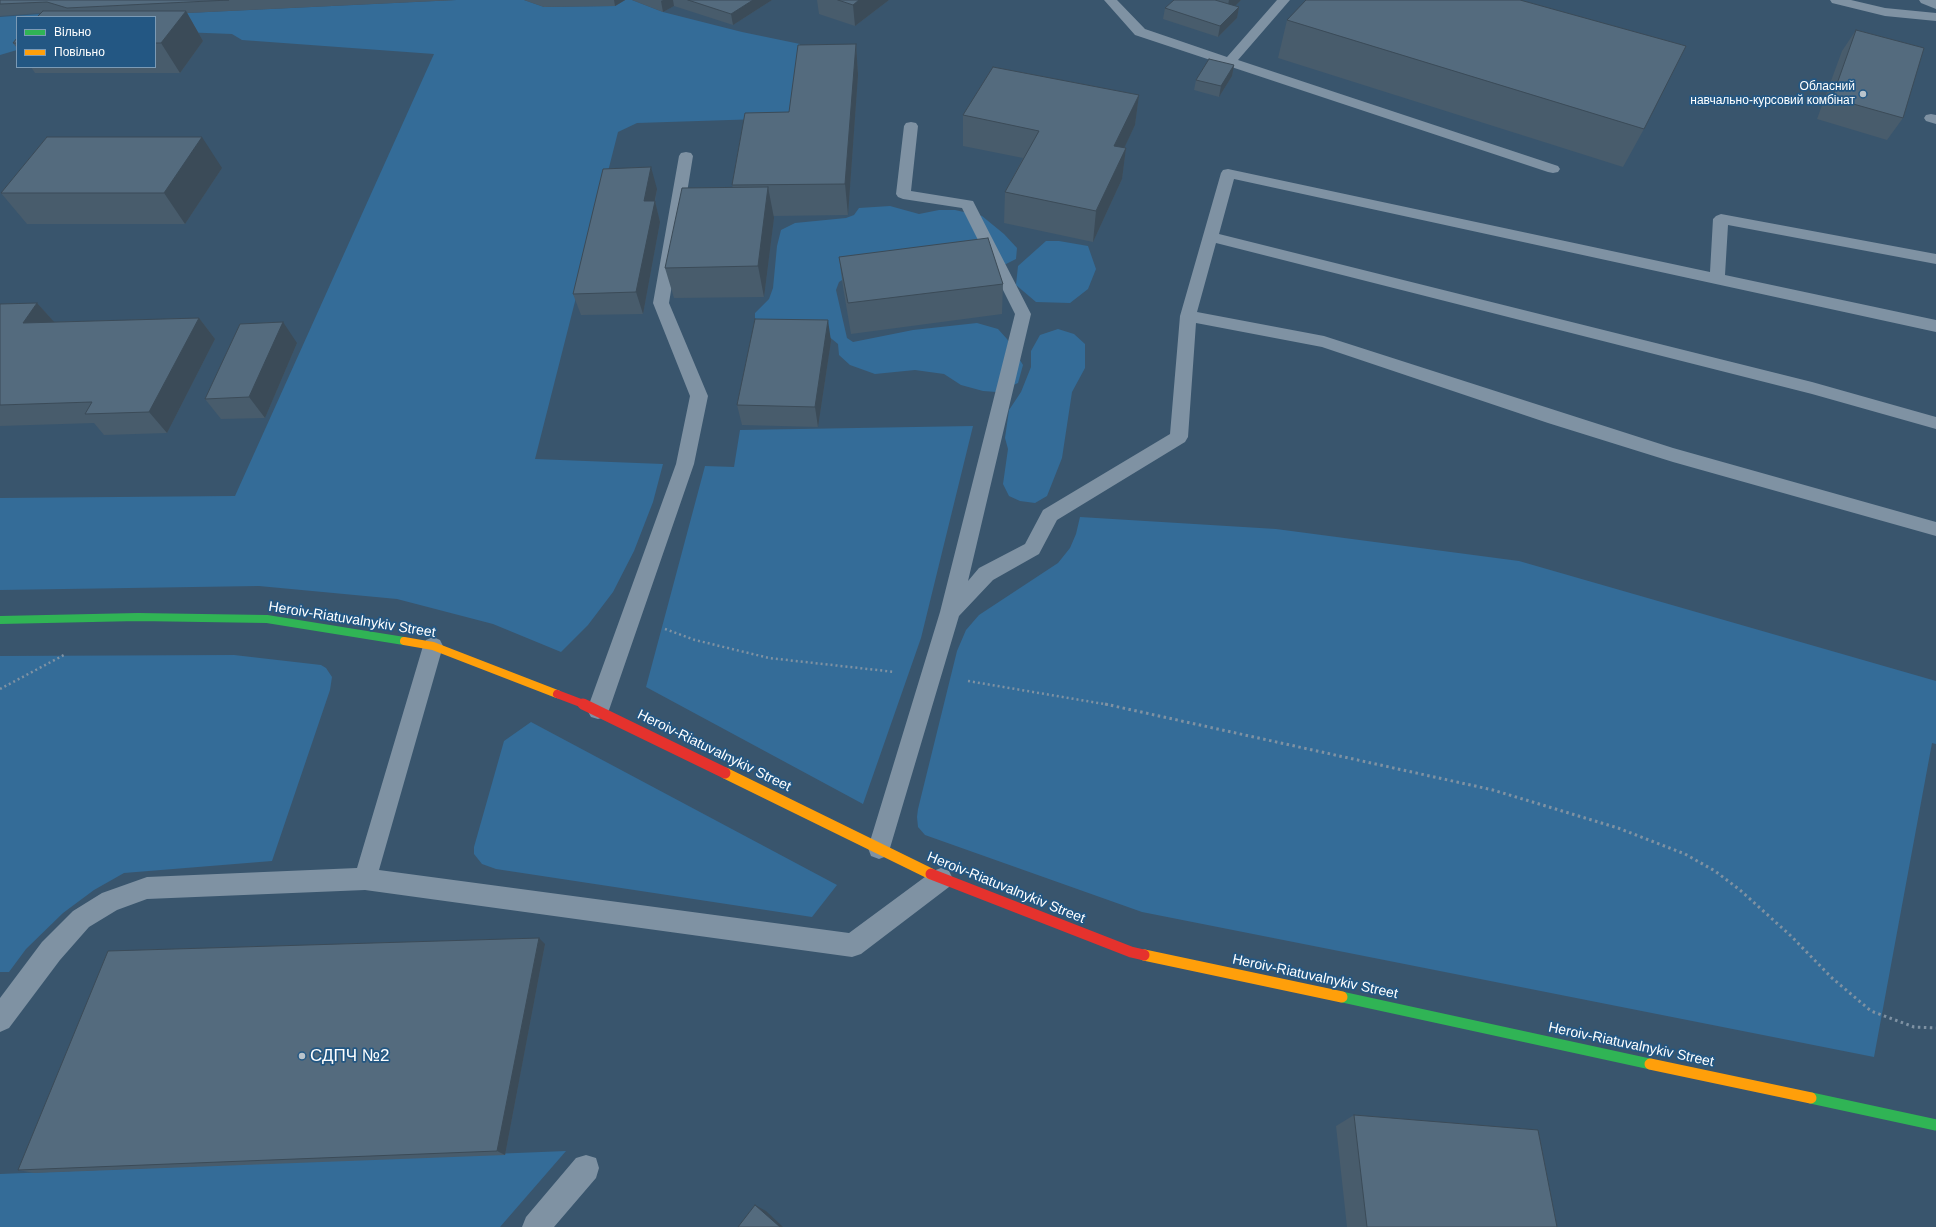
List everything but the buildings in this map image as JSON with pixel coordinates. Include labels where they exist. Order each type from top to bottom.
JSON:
[{"type":"street","name":"Heroiv-Riatuvalnykiv Street","points":[[0,620],[138,617],[267,619],[433,646],[598,710],[941,879],[1132,952],[1936,1125]]},
{"type":"lane","points":[[1110,0],[1140,32],[1553,170]]},
{"type":"lane","points":[[1230,62],[1284,0]]},
{"type":"lane","points":[[1836,0],[1885,12],[1936,17]]},
{"type":"lane","points":[[1894,0],[1936,11]]},
{"type":"lane","points":[[1925,0],[1936,5]]},
{"type":"lane","points":[[879,848],[950,612],[1023,314],[968,204],[903,194],[911,126]]},
{"type":"lane","points":[[598,710],[685,464],[699,396],[661,303],[686,156]]},
{"type":"lane","points":[[950,612],[986,574],[1032,548],[1050,515],[1179,437],[1188,316],[1228,173],[1936,326]]},
{"type":"lane","points":[[1717,279],[1721,218],[1936,259]]},
{"type":"lane","points":[[1210,237],[1804,386],[1936,423]]},
{"type":"lane","points":[[1188,316],[1324,342],[1554,418],[1673,455],[1936,529]]},
{"type":"lane","points":[[365,879],[433,646]]},
{"type":"lane","points":[[0,1019],[51,951],[81,918],[110,901],[147,888],[365,879],[852,945],[941,879]]},
{"type":"lane","points":[[536,1227],[586,1168]]},
{"type":"path","points":[[632,616],[695,640],[769,658],[856,669],[931,675],[1085,700],[1310,748],[1493,790],[1618,828],[1685,854],[1715,871],[1774,921],[1832,978],[1871,1011],[1914,1027],[1936,1028]]},
{"type":"shaded area","points":[[456,0],[524,0],[544,7],[615,6],[625,0],[632,0],[663,12],[742,32],[800,44],[791,118],[637,123],[618,132],[535,459],[663,464],[653,502],[634,551],[613,592],[588,625],[561,652],[493,624],[397,599],[259,586],[0,590],[0,498],[235,496],[434,54],[242,40],[232,34],[156,31],[156,16],[126,16]]},
{"type":"shaded area","points":[[54,13],[65,16],[16,16],[16,50],[0,55],[0,17]]},
{"type":"shaded area","points":[[890,206],[919,214],[939,210],[955,210],[982,216],[1004,234],[1017,248],[1016,259],[1006,264],[856,271],[839,282],[836,290],[847,338],[853,342],[913,330],[977,323],[998,329],[1007,339],[1023,365],[1018,383],[997,392],[983,391],[961,385],[944,374],[915,370],[875,374],[850,365],[839,355],[838,344],[827,335],[755,326],[755,313],[769,299],[773,288],[777,246],[781,230],[795,223],[846,218],[854,215],[859,208]]},
{"type":"shaded area","points":[[1046,241],[1059,241],[1088,246],[1096,269],[1088,289],[1070,303],[1036,302],[1016,285],[1018,266]]},
{"type":"shaded area","points":[[1058,329],[1074,334],[1085,344],[1085,368],[1072,392],[1062,458],[1047,496],[1035,503],[1020,501],[1009,496],[1003,484],[1008,449],[1005,438],[1009,410],[1021,392],[1031,367],[1031,351],[1040,335]]},
{"type":"shaded area","points":[[973,426],[921,638],[863,804],[646,687],[705,466],[734,467],[740,430]]},
{"type":"shaded area","points":[[1080,517],[1276,529],[1519,561],[1936,681],[1936,744],[1932,743],[1874,1057],[1142,912],[925,835],[918,827],[918,809],[957,651],[966,630],[979,615],[1058,563],[1070,548],[1076,534]]},
{"type":"shaded area","points":[[234,655],[321,665],[326,668],[332,677],[330,690],[272,861],[124,873],[94,890],[63,913],[26,949],[9,972],[0,972],[0,656]]},
{"type":"shaded area","points":[[531,722],[837,885],[812,917],[496,869],[482,864],[474,854],[474,847],[504,741]]},
{"type":"shaded area","points":[[566,1151],[500,1227],[0,1227],[0,1174]]},
{"type":"traffic: fast","points":[[0,620],[138,617],[267,619],[404,641]]},
{"type":"traffic: fast","points":[[1342,997],[1650,1064]]},
{"type":"traffic: fast","points":[[1811,1098],[1936,1125]]},
{"type":"traffic: slow","points":[[404,641],[433,646],[557,694]]},
{"type":"traffic: slow","points":[[725,773],[931,874]]},
{"type":"traffic: slow","points":[[1144,955],[1342,997]]},
{"type":"traffic: slow","points":[[1650,1064],[1811,1098]]},
{"type":"traffic: jam","points":[[557,694],[598,710],[725,773]]},
{"type":"traffic: jam","points":[[931,874],[1131,952],[1144,955]]},
{"type":"place","name":"Обласний навчально-курсовий комбінат","points":[[1863,94]]},
{"type":"place","name":"СДПЧ №2","points":[[302,1056]]}]
